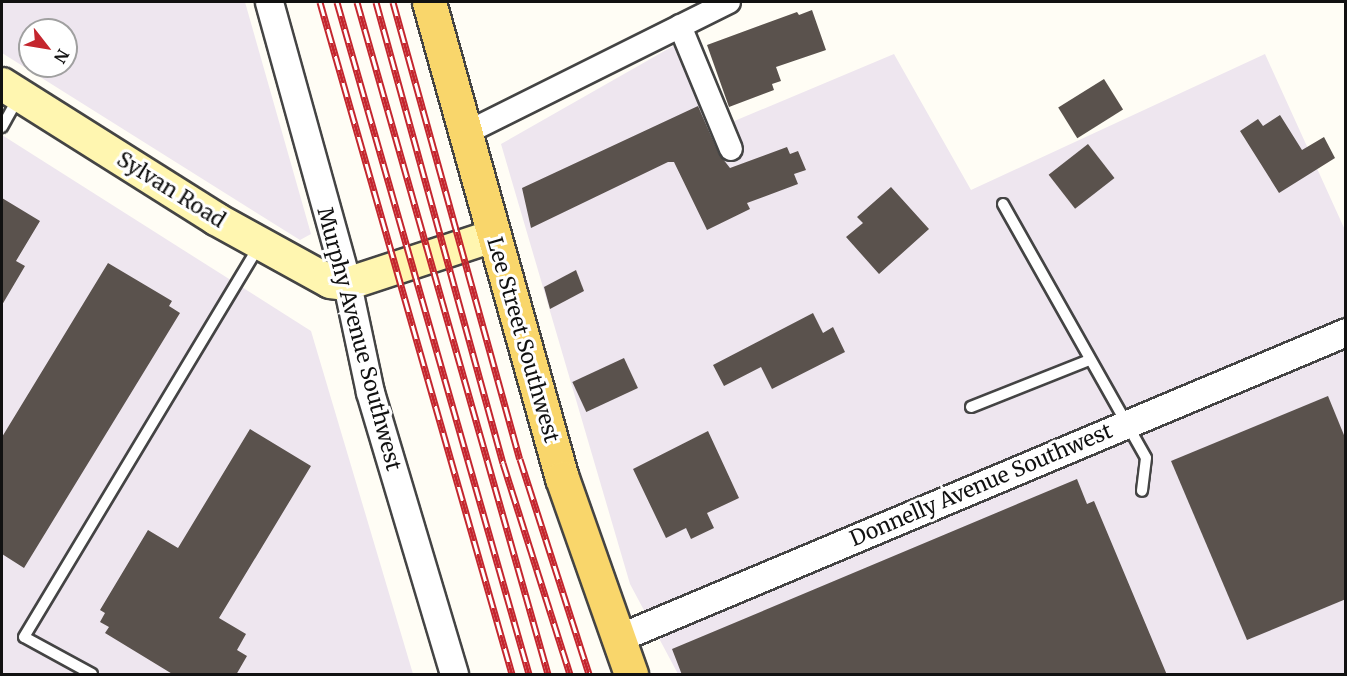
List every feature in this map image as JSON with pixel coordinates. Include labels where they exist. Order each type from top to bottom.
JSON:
[{"type":"main road","name":"Lee Street Southwest","points":[[429,2],[562,478],[616,639],[631,675]]},
{"type":"main road","name":"Sylvan Road","points":[[10,89],[307,272],[347,284]]},
{"type":"main road","points":[[347,284],[493,236]]},
{"type":"street","name":"Murphy Avenue Southwest","points":[[269,2],[347,284],[370,392],[454,675]]},
{"type":"street","points":[[466,133],[729,2]]},
{"type":"street","points":[[680,26],[731,149]]},
{"type":"street","name":"Donnelly Avenue Southwest","points":[[616,639],[1346,332]]},
{"type":"lane","points":[[2,127],[10,89]]},
{"type":"lane","points":[[1003,204],[1146,458],[1142,491]]},
{"type":"lane","points":[[92,675],[24,638],[259,244]]},
{"type":"lane","points":[[971,407],[1089,360]]},
{"type":"shaded area","points":[[2,2],[245,2],[311,234],[300,240],[42,78],[78,78],[78,18],[18,18],[18,63],[2,53]]},
{"type":"shaded area","points":[[696,33],[732,122],[894,54],[971,190],[1265,54],[1345,230],[1345,674],[678,674],[630,584],[501,144]]},
{"type":"shaded area","points":[[2,135],[311,331],[413,674],[2,674]]},
{"type":"building","points":[[812,10],[826,50],[776,67],[781,81],[772,84],[774,90],[729,107],[707,45],[797,12],[799,15]]},
{"type":"building","points":[[1104,79],[1123,110],[1077,138],[1058,108]]},
{"type":"building","points":[[698,106],[719,154],[730,168],[787,147],[790,154],[798,151],[806,170],[794,174],[798,184],[747,203],[750,209],[707,230],[674,162],[668,162],[531,228],[522,188]]},
{"type":"building","points":[[1280,115],[1302,150],[1324,137],[1335,158],[1279,193],[1240,131],[1258,119],[1263,126]]},
{"type":"building","points":[[1088,144],[1114,178],[1075,209],[1049,175]]},
{"type":"building","points":[[891,187],[929,229],[879,274],[846,237],[863,223],[857,217]]},
{"type":"building","points":[[2,198],[40,221],[16,261],[25,266],[2,305]]},
{"type":"building","points":[[108,263],[172,301],[169,306],[180,313],[24,568],[2,554],[2,437]]},
{"type":"building","points":[[576,270],[584,291],[550,309],[544,287]]},
{"type":"building","points":[[813,313],[823,333],[833,327],[845,352],[772,389],[761,367],[724,386],[713,365]]},
{"type":"building","points":[[624,358],[638,388],[586,412],[572,382]]},
{"type":"building","points":[[1328,396],[1346,440],[1346,599],[1247,640],[1171,461]]},
{"type":"building","points":[[250,429],[311,466],[219,618],[246,634],[237,650],[247,656],[236,675],[174,675],[105,633],[109,627],[100,622],[105,613],[100,610],[148,530],[178,548]]},
{"type":"building","points":[[708,431],[739,498],[707,513],[714,528],[691,539],[686,528],[666,538],[633,469]]},
{"type":"building","points":[[1077,479],[1087,504],[1094,501],[1167,675],[682,675],[672,649]]},
{"type":"railway","points":[[320,2],[512,674]]},
{"type":"railway","points":[[337,2],[529,674]]},
{"type":"railway","points":[[357,2],[548,674]]},
{"type":"railway","points":[[376,2],[503,463],[570,674]]},
{"type":"railway","points":[[393,2],[520,459],[589,674]]}]
